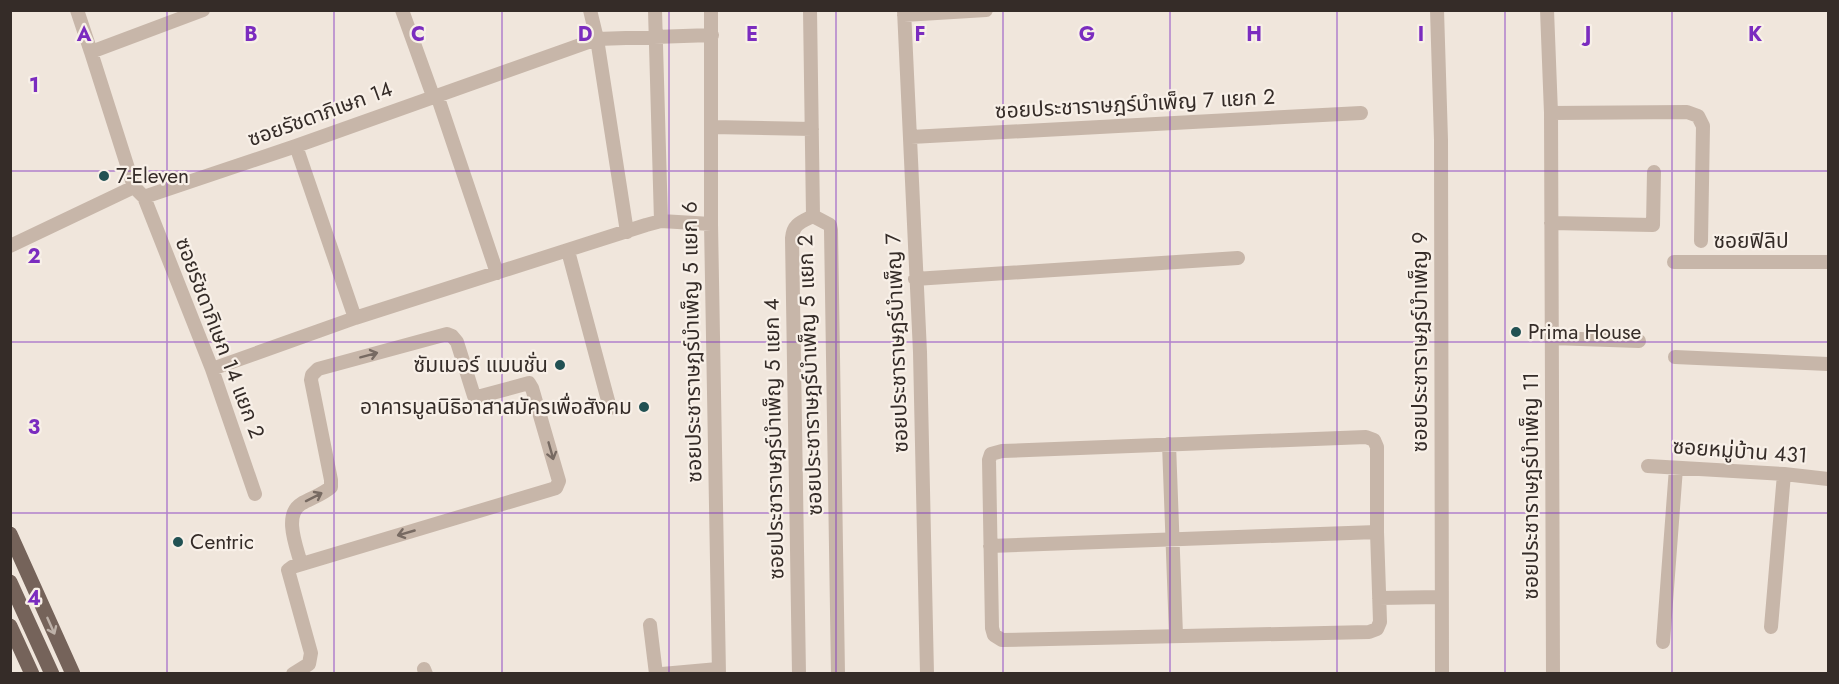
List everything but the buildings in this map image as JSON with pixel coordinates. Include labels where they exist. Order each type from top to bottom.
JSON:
[{"type":"main road","points":[[10,534],[73,674]]},
{"type":"main road","points":[[10,582],[52,674]]},
{"type":"main road","points":[[10,626],[32,674]]},
{"type":"street","name":"ซอยรัชดาภิเษก 14 แยก 2","points":[[77,10],[139,192],[212,369],[255,494]]},
{"type":"street","points":[[91,52],[203,10]]},
{"type":"street","points":[[402,10],[435,96],[497,273]]},
{"type":"street","points":[[590,10],[597,39],[627,232]]},
{"type":"street","points":[[655,10],[661,221]]},
{"type":"street","name":"ซอยประชาราษฎร์บำเพ็ญ 5 แยก 6","points":[[711,10],[711,224],[718,671]]},
{"type":"street","name":"ซอยประชาราษฎร์บำเพ็ญ 5 แยก 2","points":[[810,10],[813,216],[830,225],[831,230],[838,674]]},
{"type":"street","points":[[904,13],[986,10]]},
{"type":"street","name":"ซอยประชาราษฎร์บำเพ็ญ 9","points":[[1437,10],[1441,140],[1442,674]]},
{"type":"street","name":"ซอยประชาราษฎร์บำเพ็ญ 11","points":[[1547,10],[1551,113],[1553,674]]},
{"type":"street","name":"ซอยประชาราษฎร์บำเพ็ญ 7","points":[[904,13],[920,352],[927,674]]},
{"type":"street","name":"ซอยรัชดาภิเษก 14","points":[[10,246],[139,192],[296,146],[597,39],[712,35]]},
{"type":"street","points":[[1551,113],[1687,111],[1698,116],[1702,126],[1701,241]]},
{"type":"street","name":"ซอยประชาราษฎร์บำเพ็ญ 7 แยก 2","points":[[910,137],[1361,113]]},
{"type":"street","points":[[712,127],[812,129]]},
{"type":"street","points":[[296,146],[355,318]]},
{"type":"street","points":[[1551,223],[1653,225],[1654,172]]},
{"type":"street","name":"ซอยประชาราษฎร์บำเพ็ญ 5 แยก 4","points":[[799,674],[792,230],[796,224],[813,216]]},
{"type":"street","points":[[212,369],[355,318],[661,221],[711,224]]},
{"type":"street","points":[[568,251],[610,408]]},
{"type":"street","points":[[915,279],[1238,258]]},
{"type":"street","name":"ซอยฟิลิป","points":[[1674,262],[1828,262]]},
{"type":"street","points":[[293,674],[309,664],[311,653],[288,570],[301,564],[556,488],[559,481],[529,382],[474,396],[457,342],[447,334],[318,369],[312,375],[311,380],[331,487],[298,506],[294,512],[291,521],[301,564]]},
{"type":"street","points":[[1551,338],[1639,341]]},
{"type":"street","points":[[1675,357],[1828,364]]},
{"type":"street","points":[[1366,437],[1374,440],[1377,447],[1380,622],[1377,629],[1369,632],[1002,640],[994,635],[990,546],[989,460],[991,454],[1002,451],[1169,444],[1366,437]]},
{"type":"street","points":[[1169,444],[1176,635]]},
{"type":"street","name":"ซอยหมู่บ้าน 431","points":[[1648,466],[1784,474],[1828,479]]},
{"type":"street","points":[[1663,642],[1676,468]]},
{"type":"street","points":[[1771,627],[1784,474]]},
{"type":"street","points":[[990,546],[1377,532]]},
{"type":"street","points":[[1379,598],[1441,597]]},
{"type":"street","points":[[650,625],[656,674]]},
{"type":"street","points":[[662,674],[718,671]]},
{"type":"place","name":"7-Eleven","points":[[104,176]]},
{"type":"place","name":"Prima House","points":[[1516,332]]},
{"type":"place","name":"ซัมเมอร์ แมนชั่น","points":[[560,365]]},
{"type":"place","name":"อาคารมูลนิธิอาสาสมัครเพื่อสังคม","points":[[644,407]]},
{"type":"place","name":"Centric","points":[[178,542]]}]
